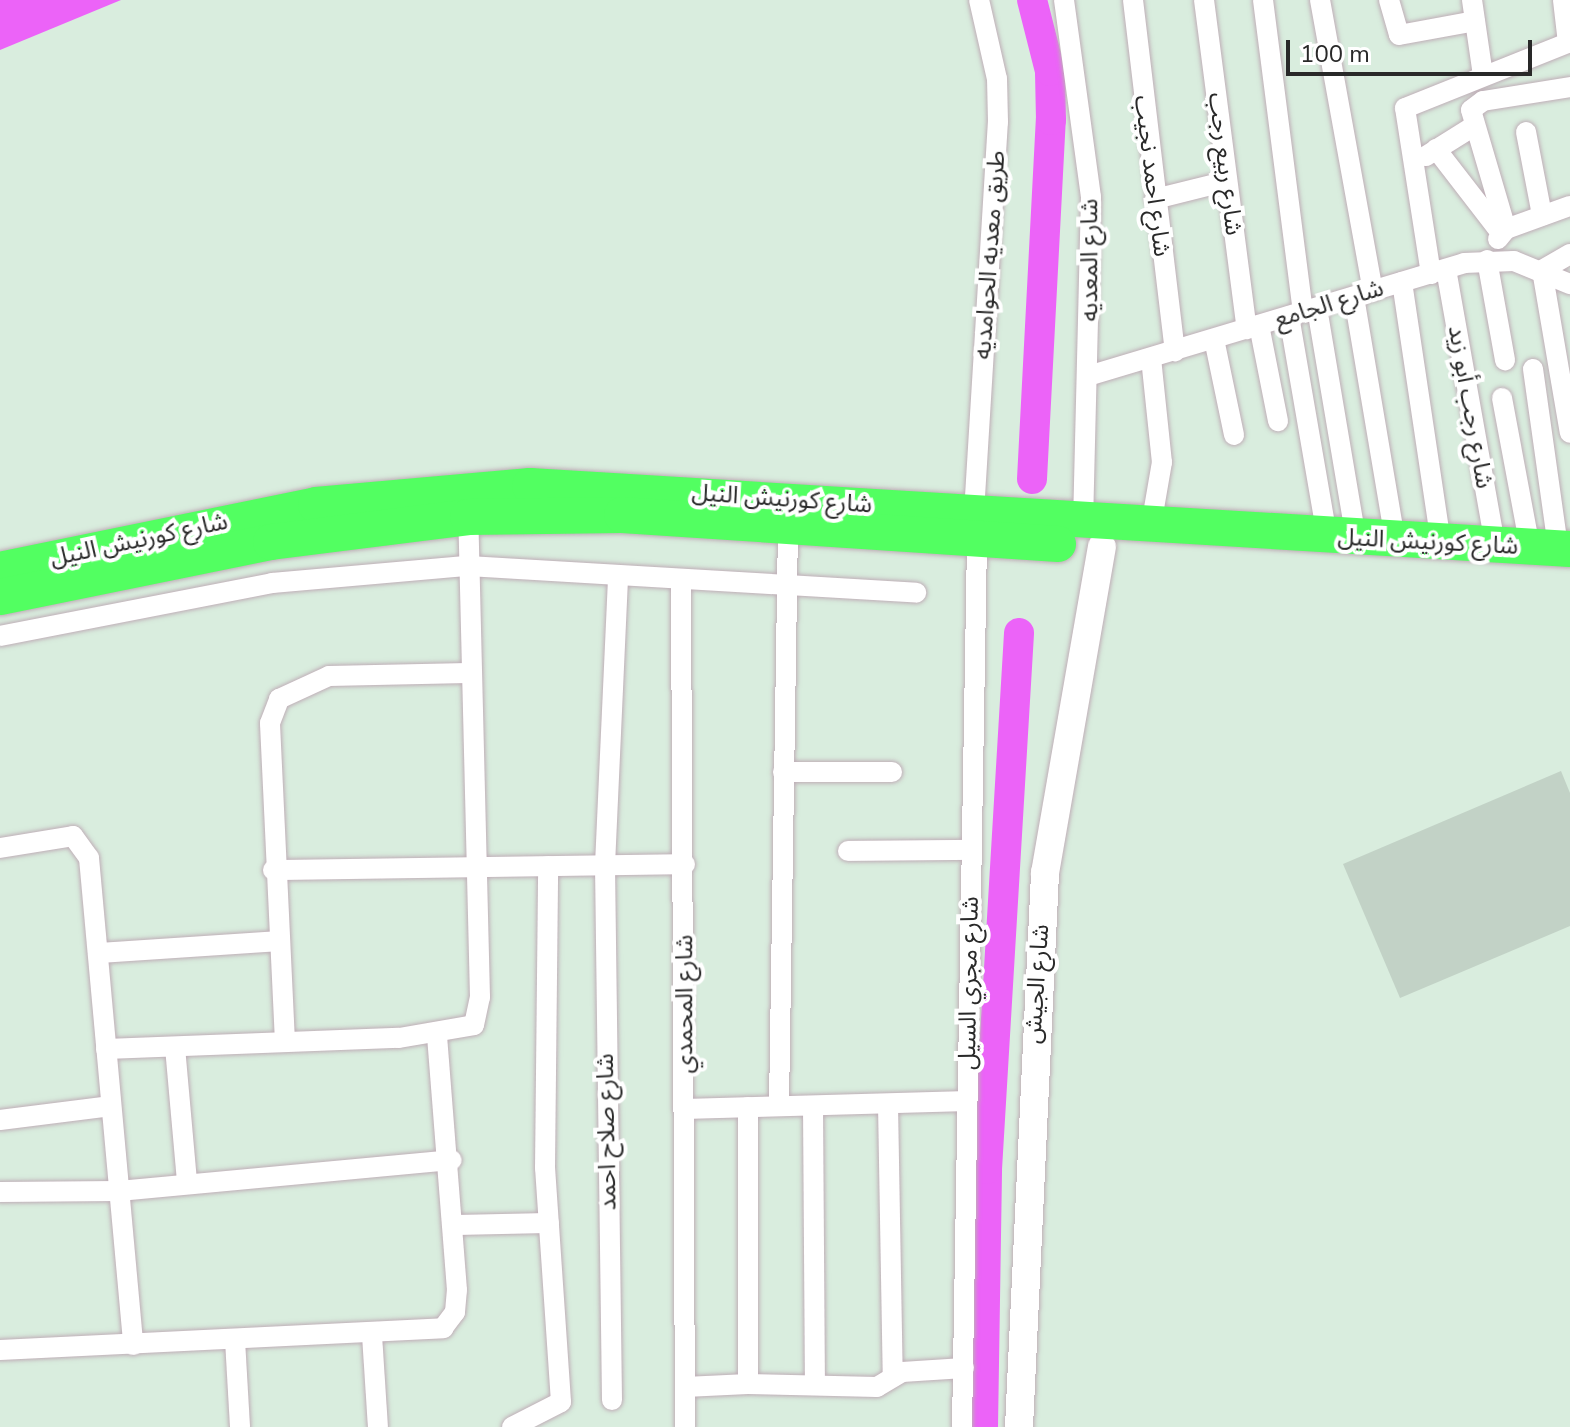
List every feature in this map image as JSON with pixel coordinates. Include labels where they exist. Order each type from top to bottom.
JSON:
[{"type":"highway","name":"شارع كورنيش النيل","points":[[0,597],[316,505],[515,486],[1093,534],[1544,551]]},
{"type":"highway","name":"شارع كورنيش النيل","points":[[0,570],[468,517],[622,515],[788,527],[975,526]]},
{"type":"highway","name":"شارع كورنيش النيل","points":[[1093,534],[1151,526],[1441,542],[1544,551]]},
{"type":"street","name":"طريق معديه الحوامديه","points":[[975,526],[998,122],[993,50],[979,0]]},
{"type":"street","name":"شارع المعديه","points":[[1064,0],[1091,197],[1088,376],[1093,534]]},
{"type":"street","name":"شارع احمد نجيب","points":[[1133,0],[1175,351]]},
{"type":"street","name":"شارع ربيع رجب","points":[[1204,0],[1227,181],[1253,327],[1278,421]]},
{"type":"street","points":[[1263,0],[1303,312],[1341,537]]},
{"type":"street","points":[[1320,0],[1364,294],[1395,540]]},
{"type":"street","points":[[1389,0],[1399,35],[1473,10],[1483,75],[1569,42],[1563,0]]},
{"type":"street","name":"شارع رجب أبو زيد","points":[[1483,75],[1403,112],[1410,165],[1438,271],[1544,551]]},
{"type":"street","points":[[1410,165],[1436,149],[1473,117],[1570,87]]},
{"type":"street","points":[[1473,117],[1504,231],[1494,260],[1505,360]]},
{"type":"street","points":[[1526,132],[1542,215]]},
{"type":"street","points":[[1436,149],[1504,231]]},
{"type":"street","points":[[1155,199],[1227,181]]},
{"type":"street","points":[[1504,231],[1570,206]]},
{"type":"street","points":[[1570,254],[1542,270],[1570,433]]},
{"type":"street","name":"شارع الجامع","points":[[1088,376],[1438,271],[1494,260],[1542,270],[1570,284]]},
{"type":"street","points":[[1402,282],[1441,542]]},
{"type":"street","points":[[1303,312],[1341,537]]},
{"type":"street","points":[[1214,339],[1234,435]]},
{"type":"street","points":[[1151,358],[1162,462],[1151,526]]},
{"type":"street","points":[[1533,369],[1544,551]]},
{"type":"street","points":[[1502,398],[1544,551]]},
{"type":"street","points":[[106,1049],[437,1036],[463,1031],[479,1014],[468,673],[468,517]]},
{"type":"street","name":"شارع مجري السيل","points":[[962,1427],[975,526]]},
{"type":"street","points":[[779,1106],[788,527]]},
{"type":"street","name":"شارع الجيش","points":[[1019,1427],[1045,873],[1093,534]]},
{"type":"street","points":[[0,636],[272,583],[468,566],[916,593]]},
{"type":"street","name":"شارع صلاح احمد","points":[[612,1400],[605,865],[618,577]]},
{"type":"street","name":"شارع المحمدي","points":[[681,581],[685,864],[685,1427]]},
{"type":"street","points":[[285,1042],[273,870],[270,723],[279,699],[329,676],[468,673]]},
{"type":"street","points":[[783,772],[892,772]]},
{"type":"street","points":[[0,848],[59,836],[85,845],[98,953],[133,1345]]},
{"type":"street","points":[[848,851],[972,850]]},
{"type":"street","points":[[273,870],[685,864]]},
{"type":"street","points":[[512,1427],[561,1402],[549,1223],[548,866]]},
{"type":"street","points":[[98,953],[278,941]]},
{"type":"street","points":[[0,1350],[372,1335],[443,1328],[455,1312],[455,1225],[452,1160],[437,1036]]},
{"type":"street","points":[[175,1047],[187,1181]]},
{"type":"street","points":[[685,1109],[967,1101]]},
{"type":"street","points":[[888,1104],[893,1377]]},
{"type":"street","points":[[0,1120],[111,1106]]},
{"type":"street","points":[[813,1106],[815,1385]]},
{"type":"street","points":[[748,1107],[748,1384]]},
{"type":"street","points":[[0,1192],[118,1191],[187,1181],[452,1160]]},
{"type":"street","points":[[455,1225],[549,1223]]},
{"type":"street","points":[[372,1335],[378,1427]]},
{"type":"street","points":[[235,1340],[240,1427]]},
{"type":"street","points":[[685,1387],[748,1384],[882,1386],[893,1377],[964,1368]]},
{"type":"shaded area","points":[[0,0],[121,0],[0,50]]},
{"type":"building","points":[[1561,771],[1570,793],[1570,926],[1400,998],[1343,864]]},
{"type":"waterway","points":[[1032,0],[1050,71],[1051,120],[1032,479]]},
{"type":"waterway","points":[[983,1427],[987,1169],[1019,633]]}]
